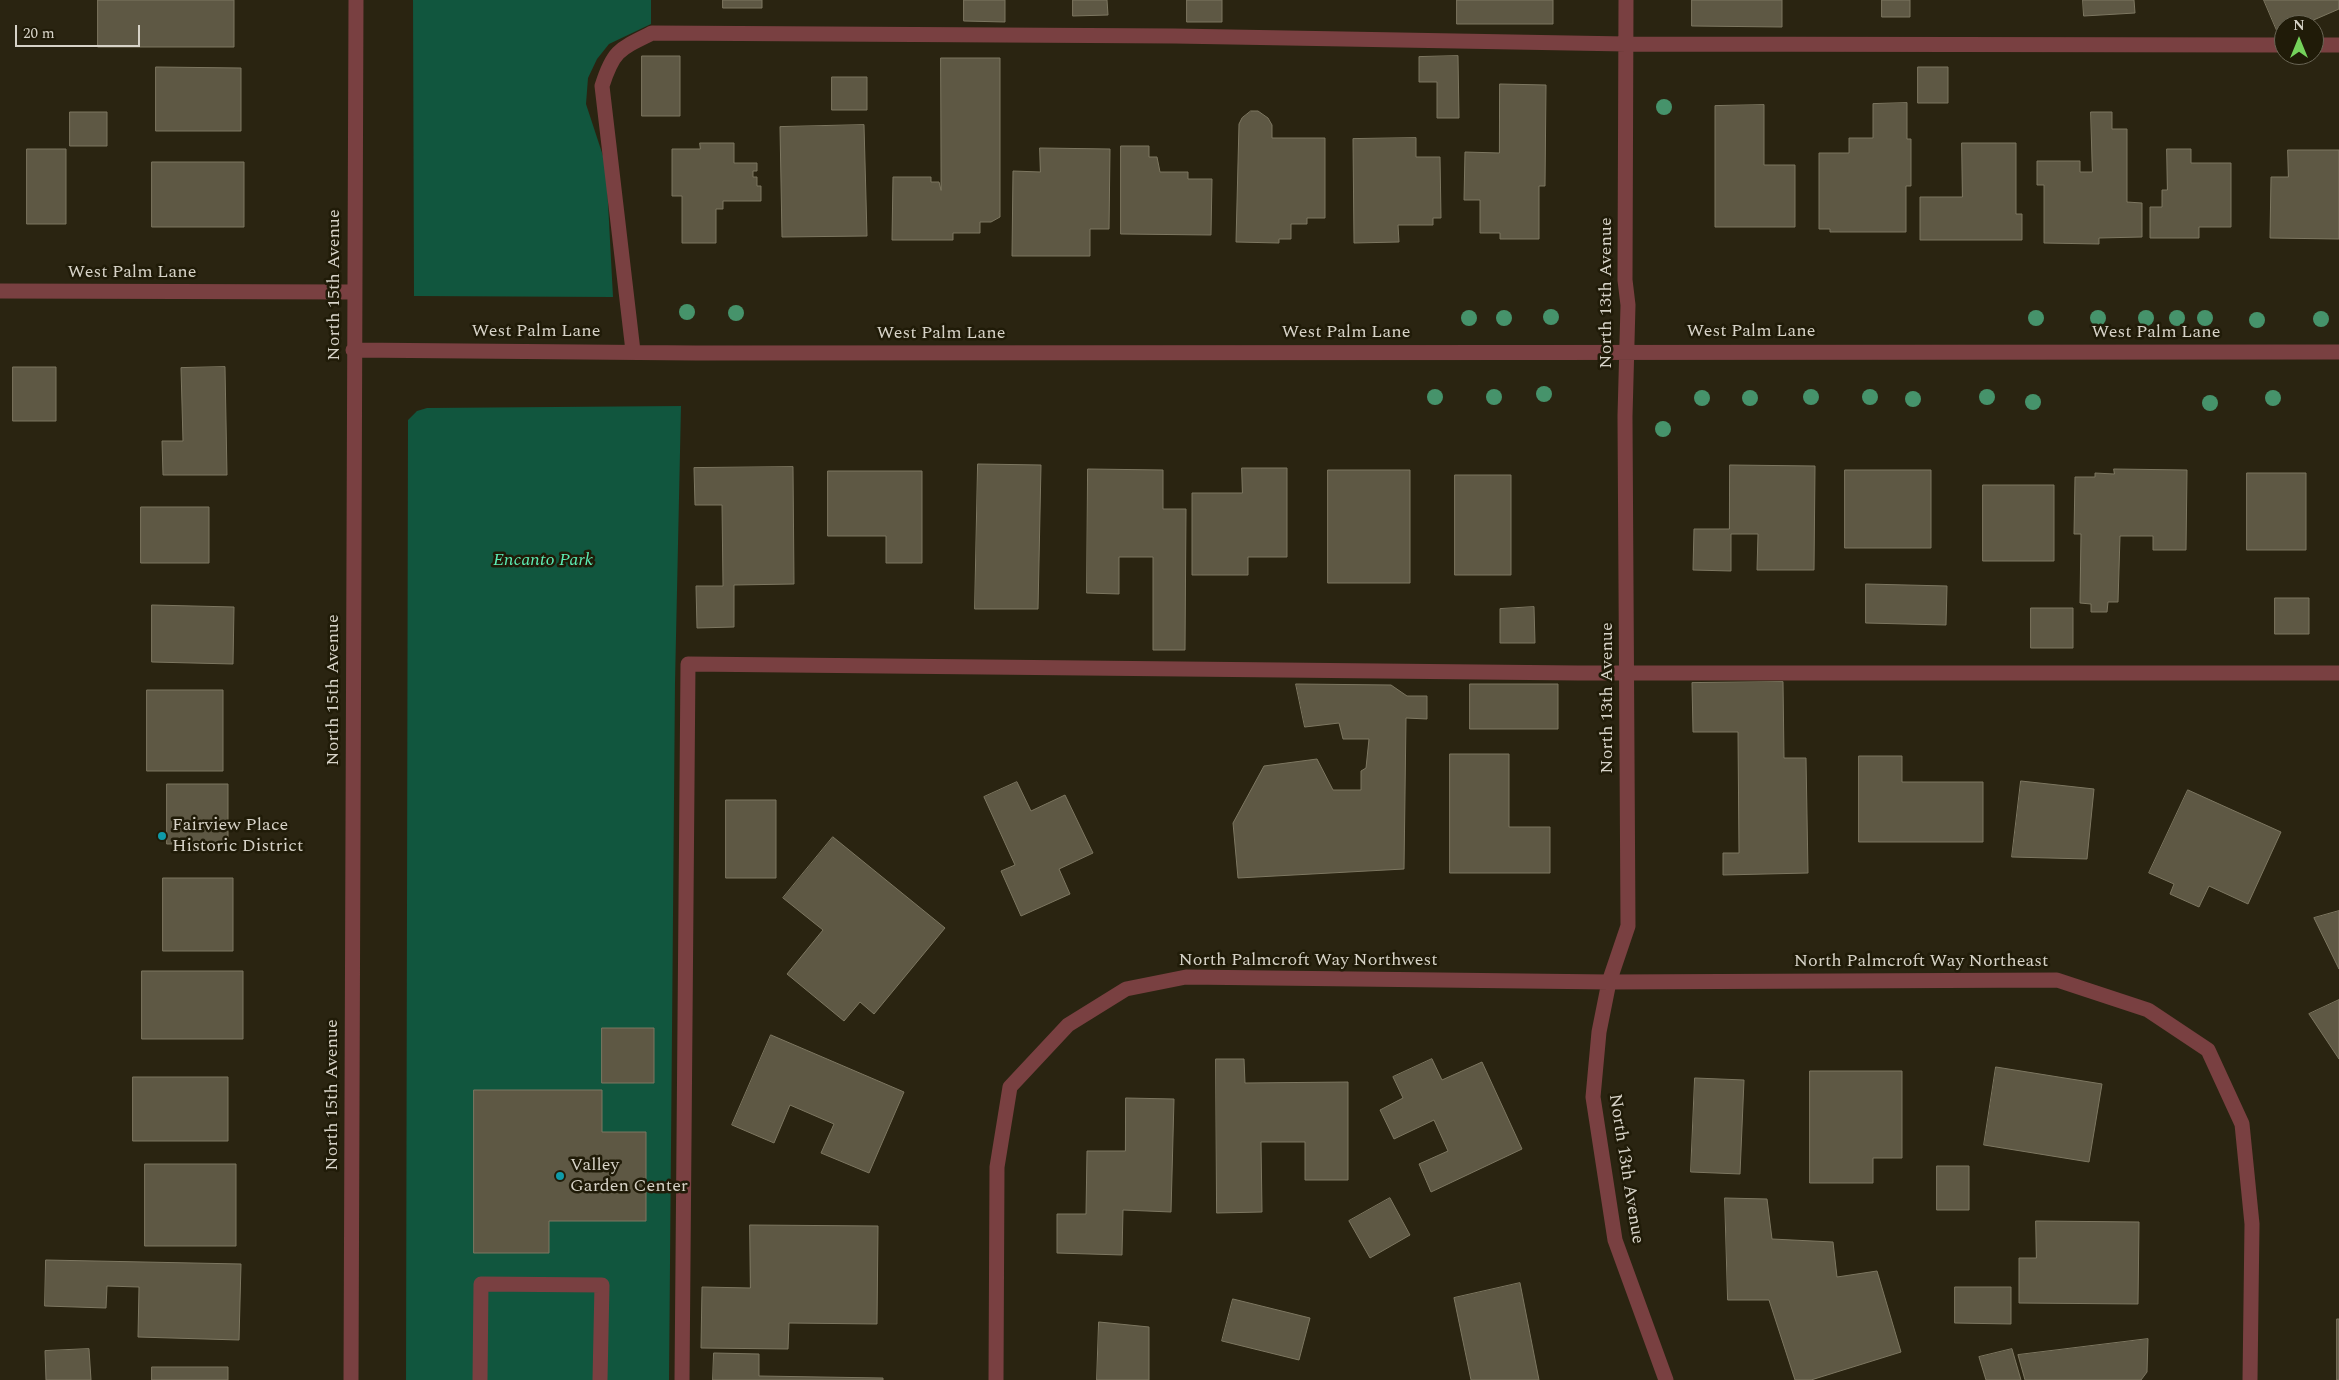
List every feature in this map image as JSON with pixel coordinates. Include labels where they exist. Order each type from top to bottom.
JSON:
[{"type":"street","name":"North 15th Avenue","points":[[351,1380],[353,350],[356,0]]},
{"type":"street","name":"North 13th Avenue","points":[[1626,0],[1625,280],[1628,305],[1625,351],[1628,926],[1609,982],[1599,1032],[1593,1097],[1615,1240],[1666,1380]]},
{"type":"street","points":[[633,351],[602,86],[610,60],[628,45],[652,34],[1165,36],[1626,44],[2274,45]]},
{"type":"street","points":[[2324,45],[2339,45]]},
{"type":"street","name":"West Palm Lane","points":[[0,291],[354,292]]},
{"type":"street","name":"West Palm Lane","points":[[353,350],[736,353],[2339,352]]},
{"type":"street","points":[[682,1380],[688,664],[1626,672],[2339,674]]},
{"type":"street","name":"North Palmcroft Way Northwest","points":[[996,1380],[997,1166],[1010,1087],[1068,1025],[1126,989],[1186,977],[1609,982]]},
{"type":"street","name":"North Palmcroft Way Northeast","points":[[1609,982],[2057,980],[2148,1010],[2208,1050],[2242,1124],[2252,1224],[2250,1380]]},
{"type":"street","points":[[480,1380],[481,1284],[602,1285],[600,1380]]},
{"type":"green space","points":[[413,0],[651,0],[651,24],[609,44],[597,59],[588,78],[586,104],[606,165],[613,297],[414,296]]},
{"type":"green space","name":"Encanto Park","points":[[681,406],[675,683],[669,1380],[406,1380],[408,420],[417,411],[427,408]]},
{"type":"building","points":[[98,0],[234,0],[234,47],[98,47]]},
{"type":"building","points":[[723,0],[762,0],[762,8],[723,8]]},
{"type":"building","points":[[964,0],[1005,0],[1005,22],[964,21]]},
{"type":"building","points":[[1073,0],[1107,0],[1108,15],[1073,16]]},
{"type":"building","points":[[1187,0],[1222,0],[1222,22],[1187,22]]},
{"type":"building","points":[[1457,0],[1553,0],[1553,24],[1457,24]]},
{"type":"building","points":[[1692,0],[1782,0],[1782,27],[1692,26]]},
{"type":"building","points":[[1882,0],[1910,0],[1910,17],[1882,17]]},
{"type":"building","points":[[2083,0],[2134,0],[2135,13],[2084,16]]},
{"type":"building","points":[[2264,0],[2339,0],[2339,9],[2324,15],[2274,15],[2274,23]]},
{"type":"building","points":[[642,56],[680,56],[680,116],[642,116]]},
{"type":"building","points":[[1458,56],[1459,118],[1437,118],[1437,82],[1419,82],[1419,57]]},
{"type":"building","points":[[941,58],[1000,58],[1000,217],[991,222],[980,222],[980,233],[953,233],[953,240],[892,240],[893,177],[931,177],[931,182],[939,182],[941,190]]},
{"type":"building","points":[[156,67],[241,68],[241,131],[156,131]]},
{"type":"building","points":[[1918,67],[1948,67],[1948,103],[1918,103]]},
{"type":"building","points":[[832,77],[867,77],[867,110],[832,110]]},
{"type":"building","points":[[1500,84],[1546,85],[1545,186],[1539,186],[1539,239],[1500,239],[1500,233],[1480,233],[1480,200],[1464,200],[1465,152],[1499,153]]},
{"type":"building","points":[[1907,103],[1907,139],[1911,139],[1911,186],[1906,186],[1906,232],[1830,232],[1830,229],[1819,229],[1819,153],[1849,153],[1849,138],[1873,138],[1873,104]]},
{"type":"building","points":[[1764,105],[1764,165],[1795,165],[1795,227],[1715,227],[1715,106]]},
{"type":"building","points":[[1251,111],[1258,111],[1268,118],[1272,125],[1272,138],[1325,138],[1325,218],[1307,218],[1307,224],[1291,224],[1291,239],[1279,239],[1279,243],[1236,242],[1239,124],[1242,118]]},
{"type":"building","points":[[70,112],[107,112],[107,146],[70,146]]},
{"type":"building","points":[[2091,112],[2112,112],[2112,129],[2127,129],[2127,202],[2142,203],[2142,237],[2099,238],[2099,244],[2044,243],[2044,185],[2037,185],[2037,161],[2080,161],[2080,172],[2092,172]]},
{"type":"building","points":[[864,125],[867,236],[782,237],[780,127]]},
{"type":"building","points":[[1416,138],[1416,157],[1440,157],[1441,218],[1433,218],[1433,225],[1398,225],[1399,242],[1354,243],[1353,139]]},
{"type":"building","points":[[700,143],[734,143],[734,163],[757,163],[757,171],[753,171],[753,177],[757,177],[757,186],[761,186],[761,201],[723,201],[723,209],[716,209],[716,243],[682,243],[682,196],[672,196],[672,149],[700,149]]},
{"type":"building","points":[[1962,143],[2016,143],[2016,214],[2022,214],[2022,240],[1920,240],[1920,197],[1962,197]]},
{"type":"building","points":[[1121,146],[1149,146],[1149,157],[1157,157],[1160,172],[1188,172],[1188,179],[1212,179],[1211,235],[1121,234]]},
{"type":"building","points":[[1040,148],[1110,149],[1109,229],[1090,229],[1090,256],[1012,256],[1013,171],[1040,172]]},
{"type":"building","points":[[27,149],[66,149],[66,224],[27,224]]},
{"type":"building","points":[[2167,149],[2191,149],[2191,163],[2231,163],[2231,227],[2199,227],[2199,238],[2150,238],[2150,207],[2162,207],[2162,190],[2167,190]]},
{"type":"building","points":[[2288,150],[2339,150],[2339,239],[2270,238],[2271,177],[2288,177]]},
{"type":"building","points":[[152,162],[244,162],[244,227],[152,227]]},
{"type":"building","points":[[13,367],[56,367],[56,421],[13,421]]},
{"type":"building","points":[[225,367],[227,475],[163,475],[162,441],[183,441],[181,368]]},
{"type":"building","points":[[978,464],[1041,465],[1038,609],[975,609]]},
{"type":"building","points":[[1730,465],[1815,466],[1814,570],[1757,570],[1758,534],[1731,534],[1731,571],[1693,570],[1694,529],[1729,529]]},
{"type":"building","points":[[793,467],[794,584],[734,585],[734,627],[697,628],[696,586],[723,586],[722,505],[695,505],[694,468]]},
{"type":"building","points":[[1242,468],[1287,468],[1287,557],[1248,557],[1248,575],[1192,575],[1192,493],[1242,493]]},
{"type":"building","points":[[1088,469],[1163,470],[1163,509],[1186,509],[1185,650],[1153,650],[1153,557],[1119,557],[1119,594],[1087,593]]},
{"type":"building","points":[[2114,469],[2187,470],[2186,550],[2153,550],[2153,536],[2120,536],[2118,602],[2108,602],[2107,612],[2091,612],[2091,604],[2080,603],[2081,534],[2074,534],[2075,477],[2095,477],[2095,473],[2114,474]]},
{"type":"building","points":[[1328,470],[1410,470],[1410,583],[1328,583]]},
{"type":"building","points":[[1845,470],[1931,470],[1931,548],[1845,548]]},
{"type":"building","points":[[828,471],[922,471],[922,563],[886,563],[886,536],[828,536]]},
{"type":"building","points":[[2247,473],[2306,473],[2306,550],[2247,550]]},
{"type":"building","points":[[1455,475],[1511,475],[1511,575],[1455,575]]},
{"type":"building","points":[[1983,485],[2054,485],[2054,561],[1983,561]]},
{"type":"building","points":[[141,507],[209,507],[209,563],[141,563]]},
{"type":"building","points":[[1866,584],[1947,586],[1946,625],[1866,623]]},
{"type":"building","points":[[2275,598],[2309,598],[2309,634],[2275,634]]},
{"type":"building","points":[[152,605],[234,607],[233,664],[152,662]]},
{"type":"building","points":[[1534,607],[1535,643],[1500,643],[1500,609]]},
{"type":"building","points":[[2031,608],[2073,608],[2073,648],[2031,648]]},
{"type":"building","points":[[1783,682],[1784,758],[1806,758],[1808,873],[1723,875],[1723,853],[1739,853],[1738,732],[1693,732],[1692,683]]},
{"type":"building","points":[[1296,684],[1391,685],[1407,696],[1427,696],[1427,719],[1406,718],[1404,869],[1238,878],[1233,823],[1264,766],[1317,759],[1333,790],[1361,790],[1361,771],[1366,768],[1369,739],[1343,739],[1339,723],[1305,727]]},
{"type":"building","points":[[1470,684],[1558,684],[1558,729],[1470,729]]},
{"type":"building","points":[[147,690],[223,690],[223,771],[147,771]]},
{"type":"building","points":[[1450,754],[1509,754],[1509,827],[1550,827],[1550,873],[1450,873]]},
{"type":"building","points":[[1859,756],[1902,756],[1902,782],[1983,782],[1983,842],[1859,842]]},
{"type":"building","points":[[2021,781],[2094,789],[2087,859],[2012,857]]},
{"type":"building","points":[[1017,782],[1031,811],[1065,795],[1093,853],[1059,869],[1070,894],[1021,916],[1001,871],[1015,865],[984,797]]},
{"type":"building","points":[[167,784],[228,784],[228,844],[167,844]]},
{"type":"building","points":[[2188,790],[2281,832],[2248,904],[2209,886],[2199,907],[2170,894],[2174,884],[2149,873]]},
{"type":"building","points":[[726,800],[776,800],[776,878],[726,878]]},
{"type":"building","points":[[833,837],[945,928],[874,1014],[860,1002],[844,1021],[787,974],[823,930],[783,898]]},
{"type":"building","points":[[163,878],[233,878],[233,951],[163,951]]},
{"type":"building","points":[[2339,911],[2339,969],[2314,918]]},
{"type":"building","points":[[142,971],[243,971],[243,1039],[142,1039]]},
{"type":"building","points":[[2339,1000],[2339,1059],[2309,1014]]},
{"type":"building","points":[[602,1028],[654,1028],[654,1083],[602,1083]]},
{"type":"building","points":[[771,1035],[904,1092],[869,1173],[821,1153],[834,1124],[790,1105],[774,1143],[732,1125]]},
{"type":"building","points":[[1216,1059],[1244,1059],[1245,1083],[1348,1082],[1348,1180],[1305,1180],[1305,1142],[1261,1142],[1262,1212],[1217,1213]]},
{"type":"building","points":[[1432,1059],[1442,1080],[1482,1062],[1522,1149],[1431,1192],[1419,1164],[1448,1151],[1434,1120],[1394,1139],[1380,1110],[1403,1098],[1393,1077]]},
{"type":"building","points":[[1996,1067],[2102,1084],[2089,1162],[1984,1145]]},
{"type":"building","points":[[1810,1071],[1902,1071],[1902,1158],[1873,1158],[1873,1183],[1810,1183]]},
{"type":"building","points":[[133,1077],[228,1077],[228,1141],[133,1141]]},
{"type":"building","points":[[1695,1078],[1744,1080],[1740,1174],[1691,1172]]},
{"type":"building","name":"Valley Garden Center","points":[[474,1090],[602,1090],[602,1132],[646,1132],[646,1221],[549,1221],[549,1253],[474,1253]]},
{"type":"building","points":[[1126,1098],[1174,1099],[1171,1212],[1123,1210],[1122,1255],[1057,1253],[1057,1214],[1086,1214],[1087,1151],[1125,1151]]},
{"type":"building","points":[[145,1164],[236,1164],[236,1246],[145,1246]]},
{"type":"building","points":[[1937,1166],[1969,1166],[1969,1210],[1937,1210]]},
{"type":"building","points":[[1390,1198],[1410,1235],[1370,1258],[1349,1221]]},
{"type":"building","points":[[1725,1198],[1767,1199],[1772,1239],[1833,1242],[1837,1277],[1877,1271],[1901,1352],[1811,1380],[1795,1380],[1769,1300],[1728,1300]]},
{"type":"building","points":[[2036,1221],[2139,1222],[2138,1304],[2019,1303],[2019,1258],[2036,1258]]},
{"type":"building","points":[[750,1225],[878,1226],[877,1324],[789,1323],[788,1349],[701,1348],[702,1287],[750,1288]]},
{"type":"building","points":[[46,1260],[241,1264],[239,1340],[138,1337],[139,1287],[107,1286],[106,1308],[45,1306]]},
{"type":"building","points":[[1520,1283],[1539,1380],[1471,1380],[1454,1298]]},
{"type":"building","points":[[1955,1287],[2011,1287],[2011,1324],[1955,1323]]},
{"type":"building","points":[[1233,1299],[1310,1318],[1299,1360],[1222,1341]]},
{"type":"building","points":[[2337,1319],[2339,1319],[2339,1380],[2337,1380]]},
{"type":"building","points":[[1099,1322],[1149,1327],[1149,1380],[1097,1380]]},
{"type":"building","points":[[2148,1339],[2147,1372],[2141,1380],[2025,1380],[2018,1355]]},
{"type":"building","points":[[89,1349],[91,1380],[46,1380],[45,1351]]},
{"type":"building","points":[[2012,1349],[2021,1380],[1986,1380],[1979,1357]]},
{"type":"building","points":[[714,1353],[759,1354],[759,1376],[883,1378],[883,1380],[713,1380]]},
{"type":"building","points":[[152,1367],[228,1367],[228,1380],[152,1380]]},
{"type":"place","name":"Fairview Place Historic District","points":[[162,836]]},
{"type":"place","name":"Valley Garden Center","points":[[560,1176]]}]
